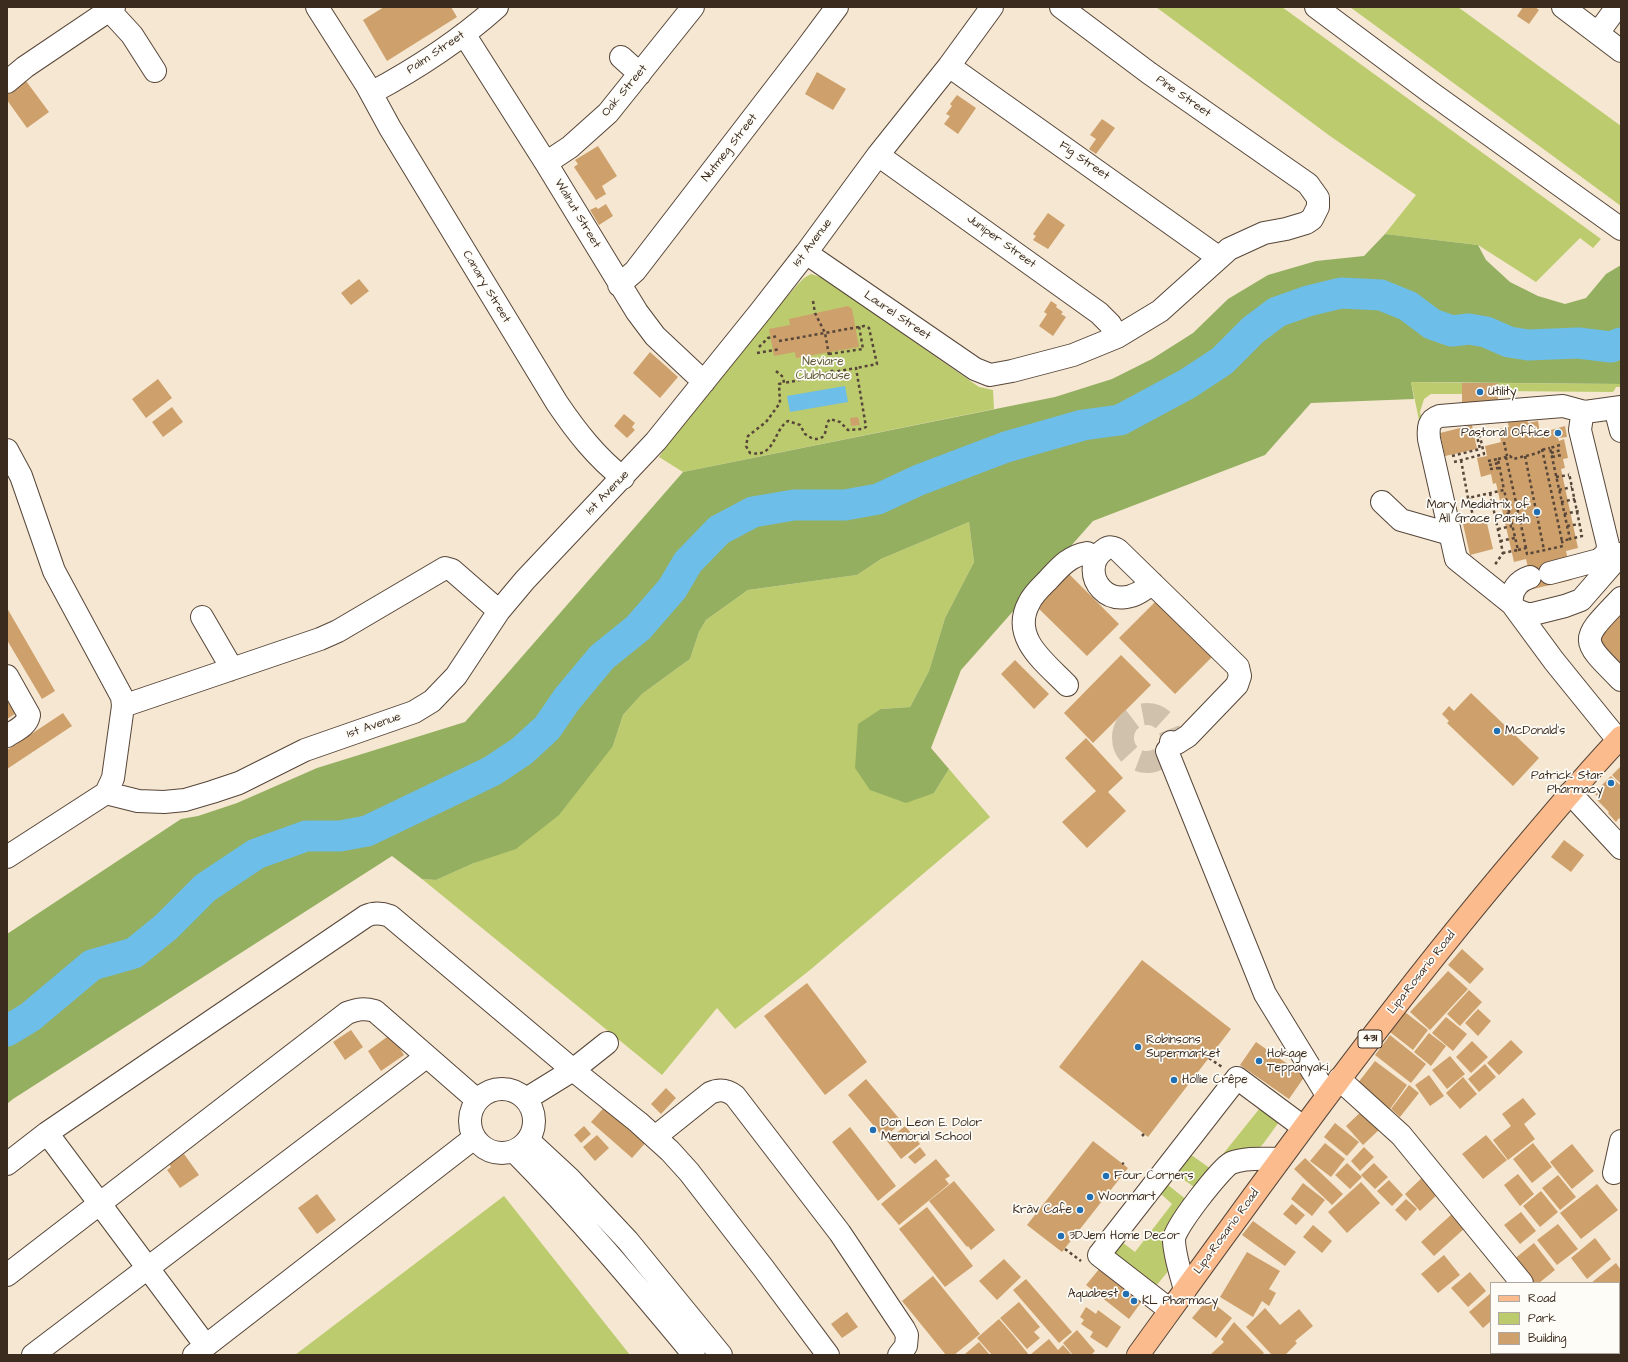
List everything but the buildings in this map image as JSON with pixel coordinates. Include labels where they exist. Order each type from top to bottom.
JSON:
[{"type":"main road","name":"Lipa-Rosario Road","points":[[1138,1355],[1303,1127],[1460,924],[1570,793],[1620,739]]},
{"type":"street","name":"Canary Street","points":[[317,7],[369,88],[390,128],[557,403],[581,437],[611,469],[623,478]]},
{"type":"street","name":"Palm Street","points":[[369,88],[400,77],[464,34],[497,7]]},
{"type":"street","name":"Oak Street","points":[[546,163],[570,147],[604,117],[693,7]]},
{"type":"street","name":"Nutmeg Street","points":[[619,285],[635,271],[806,50],[837,7]]},
{"type":"street","name":"1st Avenue","points":[[106,793],[138,801],[164,802],[185,800],[239,783],[311,748],[414,712],[432,701],[444,690],[499,611],[525,580],[623,478],[704,382],[806,253],[878,154],[949,66],[992,7]]},
{"type":"street","name":"Pine Street","points":[[1061,7],[1149,73],[1308,184],[1318,198],[1318,207],[1312,219],[1306,223],[1264,233],[1229,248],[1218,257]]},
{"type":"street","points":[[1316,7],[1418,83],[1621,229]]},
{"type":"street","points":[[1563,7],[1621,51]]},
{"type":"street","points":[[1598,33],[1617,7]]},
{"type":"street","points":[[7,82],[25,67],[112,9],[132,35],[155,71]]},
{"type":"street","name":"Walnut Street","points":[[464,34],[546,163],[636,312],[655,336],[704,382]]},
{"type":"street","points":[[621,57],[640,74]]},
{"type":"street","name":"Fig Street","points":[[949,66],[1218,257]]},
{"type":"street","name":"Juniper Street","points":[[878,154],[1086,303],[1110,324],[1118,337]]},
{"type":"street","name":"Laurel Street","points":[[806,253],[975,369],[990,375],[1012,371],[1074,355],[1118,337]]},
{"type":"street","points":[[1118,337],[1160,311],[1218,257]]},
{"type":"street","points":[[1620,739],[1554,662],[1525,590],[1460,564],[1456,559],[1429,439],[1430,422],[1434,418],[1563,406],[1585,412],[1618,408],[1621,432]]},
{"type":"street","points":[[1585,412],[1582,416],[1580,430],[1616,552]]},
{"type":"street","points":[[7,450],[21,476],[54,571],[122,697],[123,706],[113,778],[106,793],[7,857]]},
{"type":"street","points":[[1382,502],[1401,520],[1450,534]]},
{"type":"street","points":[[1152,583],[1134,596],[1119,598],[1113,597],[1101,587],[1094,574],[1094,562],[1096,557],[1107,548],[1114,548],[1152,583],[1238,667],[1240,676],[1238,685],[1188,736],[1169,746],[1265,994],[1333,1087],[1401,1135],[1521,1282]]},
{"type":"street","points":[[1525,590],[1571,568],[1602,559],[1607,553],[1616,552]]},
{"type":"street","points":[[1525,590],[1527,614],[1533,614],[1574,604],[1583,598],[1616,552]]},
{"type":"street","points":[[1067,684],[1036,653],[1027,641],[1024,626],[1025,611],[1033,597],[1067,560],[1087,553],[1096,557]]},
{"type":"street","points":[[123,706],[320,639],[338,631],[445,568],[452,570],[499,611]]},
{"type":"street","points":[[1571,568],[1582,574],[1586,586],[1583,598]]},
{"type":"street","points":[[1621,598],[1595,625],[1590,633],[1589,640],[1596,655],[1621,680]]},
{"type":"street","points":[[202,617],[227,660],[229,670]]},
{"type":"street","points":[[7,676],[29,715],[28,721],[24,725],[7,736]]},
{"type":"street","points":[[1570,793],[1621,848]]},
{"type":"street","points":[[7,1164],[47,1133],[373,913],[379,913],[390,916],[655,1137],[689,1172],[764,1268],[828,1355]]},
{"type":"street","points":[[7,1275],[100,1202],[246,1093],[347,1013],[359,1009],[375,1011],[477,1100]]},
{"type":"street","points":[[526,1100],[573,1070],[607,1043]]},
{"type":"street","points":[[33,1355],[426,1057]]},
{"type":"street","points":[[1170,1310],[1098,1255],[1158,1168],[1236,1078],[1303,1127]]},
{"type":"street","points":[[501,1088],[519,1093],[526,1100],[534,1115],[532,1132],[521,1145],[505,1153],[488,1150],[474,1138],[471,1131],[470,1119],[472,1107],[477,1100],[492,1090],[501,1088]]},
{"type":"street","points":[[655,1137],[710,1093],[725,1090],[735,1096],[829,1219],[904,1329],[907,1335],[906,1346],[899,1355]]},
{"type":"street","points":[[47,1133],[149,1267],[200,1350],[474,1138]]},
{"type":"street","points":[[1614,1173],[1621,1141]]},
{"type":"street","points":[[521,1145],[561,1198],[694,1355]]},
{"type":"street","points":[[521,1145],[558,1167],[628,1241],[721,1355]]},
{"type":"street","points":[[1185,1290],[1174,1239],[1180,1225],[1219,1173],[1228,1165],[1242,1160],[1280,1159]]},
{"type":"path","points":[[813,301],[815,313],[825,333],[832,372]]},
{"type":"path","points":[[779,341],[866,325],[871,332],[877,364],[816,375],[816,378],[779,384],[781,398],[776,409],[766,422],[747,439],[746,446],[750,452],[762,452],[771,446],[779,431],[788,421],[800,425],[804,434],[813,439],[823,436],[826,433],[827,422],[830,419],[840,422],[848,430],[862,429],[866,427],[856,368]]},
{"type":"path","points":[[829,354],[863,349],[859,326]]},
{"type":"path","points":[[759,347],[768,338],[778,336]]},
{"type":"path","points":[[757,353],[780,348]]},
{"type":"path","points":[[776,371],[783,377],[784,383]]},
{"type":"path","points":[[1447,463],[1484,454],[1478,429]]},
{"type":"path","points":[[1504,442],[1527,554],[1563,546],[1542,449]]},
{"type":"path","points":[[1488,461],[1510,456],[1513,459],[1538,453],[1542,449],[1560,445]]},
{"type":"path","points":[[1550,448],[1570,539]]},
{"type":"path","points":[[1448,457],[1477,450]]},
{"type":"path","points":[[1551,452],[1561,450]]},
{"type":"path","points":[[1552,457],[1562,455]]},
{"type":"path","points":[[1525,456],[1544,550]]},
{"type":"path","points":[[1498,459],[1518,550]]},
{"type":"path","points":[[1461,460],[1474,521]]},
{"type":"path","points":[[1489,465],[1499,463]]},
{"type":"path","points":[[1490,469],[1500,468]]},
{"type":"path","points":[[1556,477],[1569,475]]},
{"type":"path","points":[[1559,490],[1572,487]]},
{"type":"path","points":[[1469,498],[1504,490]]},
{"type":"path","points":[[1490,493],[1503,553]]},
{"type":"path","points":[[1561,502],[1574,499]]},
{"type":"path","points":[[1492,505],[1507,501]]},
{"type":"path","points":[[1564,514],[1577,512]]},
{"type":"path","points":[[1495,517],[1510,513]]},
{"type":"path","points":[[1567,526],[1580,524]]},
{"type":"path","points":[[1498,529],[1512,526]]},
{"type":"path","points":[[1562,540],[1576,537]]},
{"type":"path","points":[[1500,541],[1515,538]]},
{"type":"path","points":[[1525,590],[1494,566],[1503,553],[1526,548]]},
{"type":"green space","points":[[1156,7],[1282,7],[1601,239],[1593,248],[1580,238],[1536,282],[1478,245],[1385,234],[1416,195],[1330,136]]},
{"type":"green space","points":[[1350,7],[1458,7],[1621,126],[1621,206]]},
{"type":"green space","points":[[1385,234],[1478,245],[1486,260],[1510,282],[1538,296],[1565,304],[1586,298],[1606,274],[1621,265],[1621,384],[1411,382],[1414,399],[1311,403],[1265,455],[1093,521],[961,670],[931,748],[949,769],[934,793],[906,803],[870,790],[855,768],[858,724],[881,709],[910,707],[929,671],[945,618],[974,562],[969,522],[881,559],[857,575],[748,590],[706,620],[699,632],[690,659],[642,694],[623,715],[613,746],[559,815],[516,849],[474,863],[436,880],[422,879],[392,856],[7,1104],[7,934],[181,819],[198,816],[237,803],[317,768],[465,722],[683,472],[1055,397],[1112,379],[1152,359],[1193,333],[1228,299],[1268,275],[1316,261],[1364,256]]},
{"type":"green space","name":"Neviare Clubhouse","points":[[811,274],[823,278],[979,387],[993,390],[994,409],[683,472],[659,457],[675,434],[726,369],[798,284]]},
{"type":"green space","points":[[1411,382],[1462,383],[1462,394],[1431,394],[1424,399],[1420,412],[1441,511],[1439,514]]},
{"type":"green space","points":[[1498,383],[1621,384],[1621,387],[1616,387],[1612,392],[1498,391]]},
{"type":"green space","points":[[969,522],[974,562],[945,618],[929,671],[910,707],[881,709],[934,793],[949,769],[990,817],[810,970],[735,1029],[717,1008],[662,1075],[422,879],[436,880],[474,863],[613,746],[623,715],[642,694],[690,659],[699,632],[706,620],[748,590],[857,575],[881,559]]},
{"type":"green space","points":[[1260,1108],[1279,1122],[1260,1147],[1230,1152],[1197,1189],[1177,1175],[1176,1173],[1190,1154],[1211,1169]]},
{"type":"green space","points":[[1166,1185],[1188,1201],[1170,1269],[1156,1286],[1114,1253],[1122,1242],[1135,1252],[1172,1204],[1161,1194]]},
{"type":"green space","points":[[504,1196],[630,1355],[295,1355]]},
{"type":"water","points":[[845,386],[848,402],[790,412],[787,396]]},
{"type":"waterway","points":[[7,1031],[30,1017],[92,965],[134,953],[166,927],[205,888],[256,854],[306,836],[340,836],[367,831],[492,771],[522,751],[547,728],[567,699],[602,657],[638,628],[672,589],[688,562],[719,530],[753,512],[794,505],[845,505],[878,499],[919,480],[1006,447],[1083,425],[1120,420],[1187,384],[1222,361],[1253,330],[1277,312],[1308,301],[1341,293],[1381,295],[1408,306],[1432,324],[1452,331],[1469,329],[1486,332],[1509,342],[1528,345],[1578,343],[1611,347],[1621,343]]},
{"type":"tunnel","points":[[1147,714],[1156,716],[1164,721],[1169,729],[1171,738],[1169,747],[1164,755],[1156,760],[1147,762],[1138,760],[1130,755],[1125,747],[1123,738],[1125,729],[1130,721],[1138,716],[1147,714]]},
{"type":"place","name":"Utility","points":[[1480,392]]},
{"type":"place","name":"Pastoral Office","points":[[1558,433]]},
{"type":"place","name":"Mary Mediatrix of All Grace Parish","points":[[1537,512]]},
{"type":"place","name":"McDonald's","points":[[1497,731]]},
{"type":"place","name":"Patrick Star Pharmacy","points":[[1611,783]]},
{"type":"place","name":"Robinsons Supermarket","points":[[1138,1047]]},
{"type":"place","name":"Hokage Teppanyaki","points":[[1259,1061]]},
{"type":"place","name":"Hollie Crêpe","points":[[1174,1080]]},
{"type":"place","name":"Don Leon E. Dolor Memorial School","points":[[873,1130]]},
{"type":"place","name":"Four Corners","points":[[1106,1176]]},
{"type":"place","name":"Woonmart","points":[[1090,1197]]},
{"type":"place","name":"Krāv Cafe","points":[[1080,1210]]},
{"type":"place","name":"3DJem Home Decor","points":[[1061,1236]]},
{"type":"place","name":"Aquabest","points":[[1126,1294]]},
{"type":"place","name":"KL Pharmacy","points":[[1134,1301]]}]
